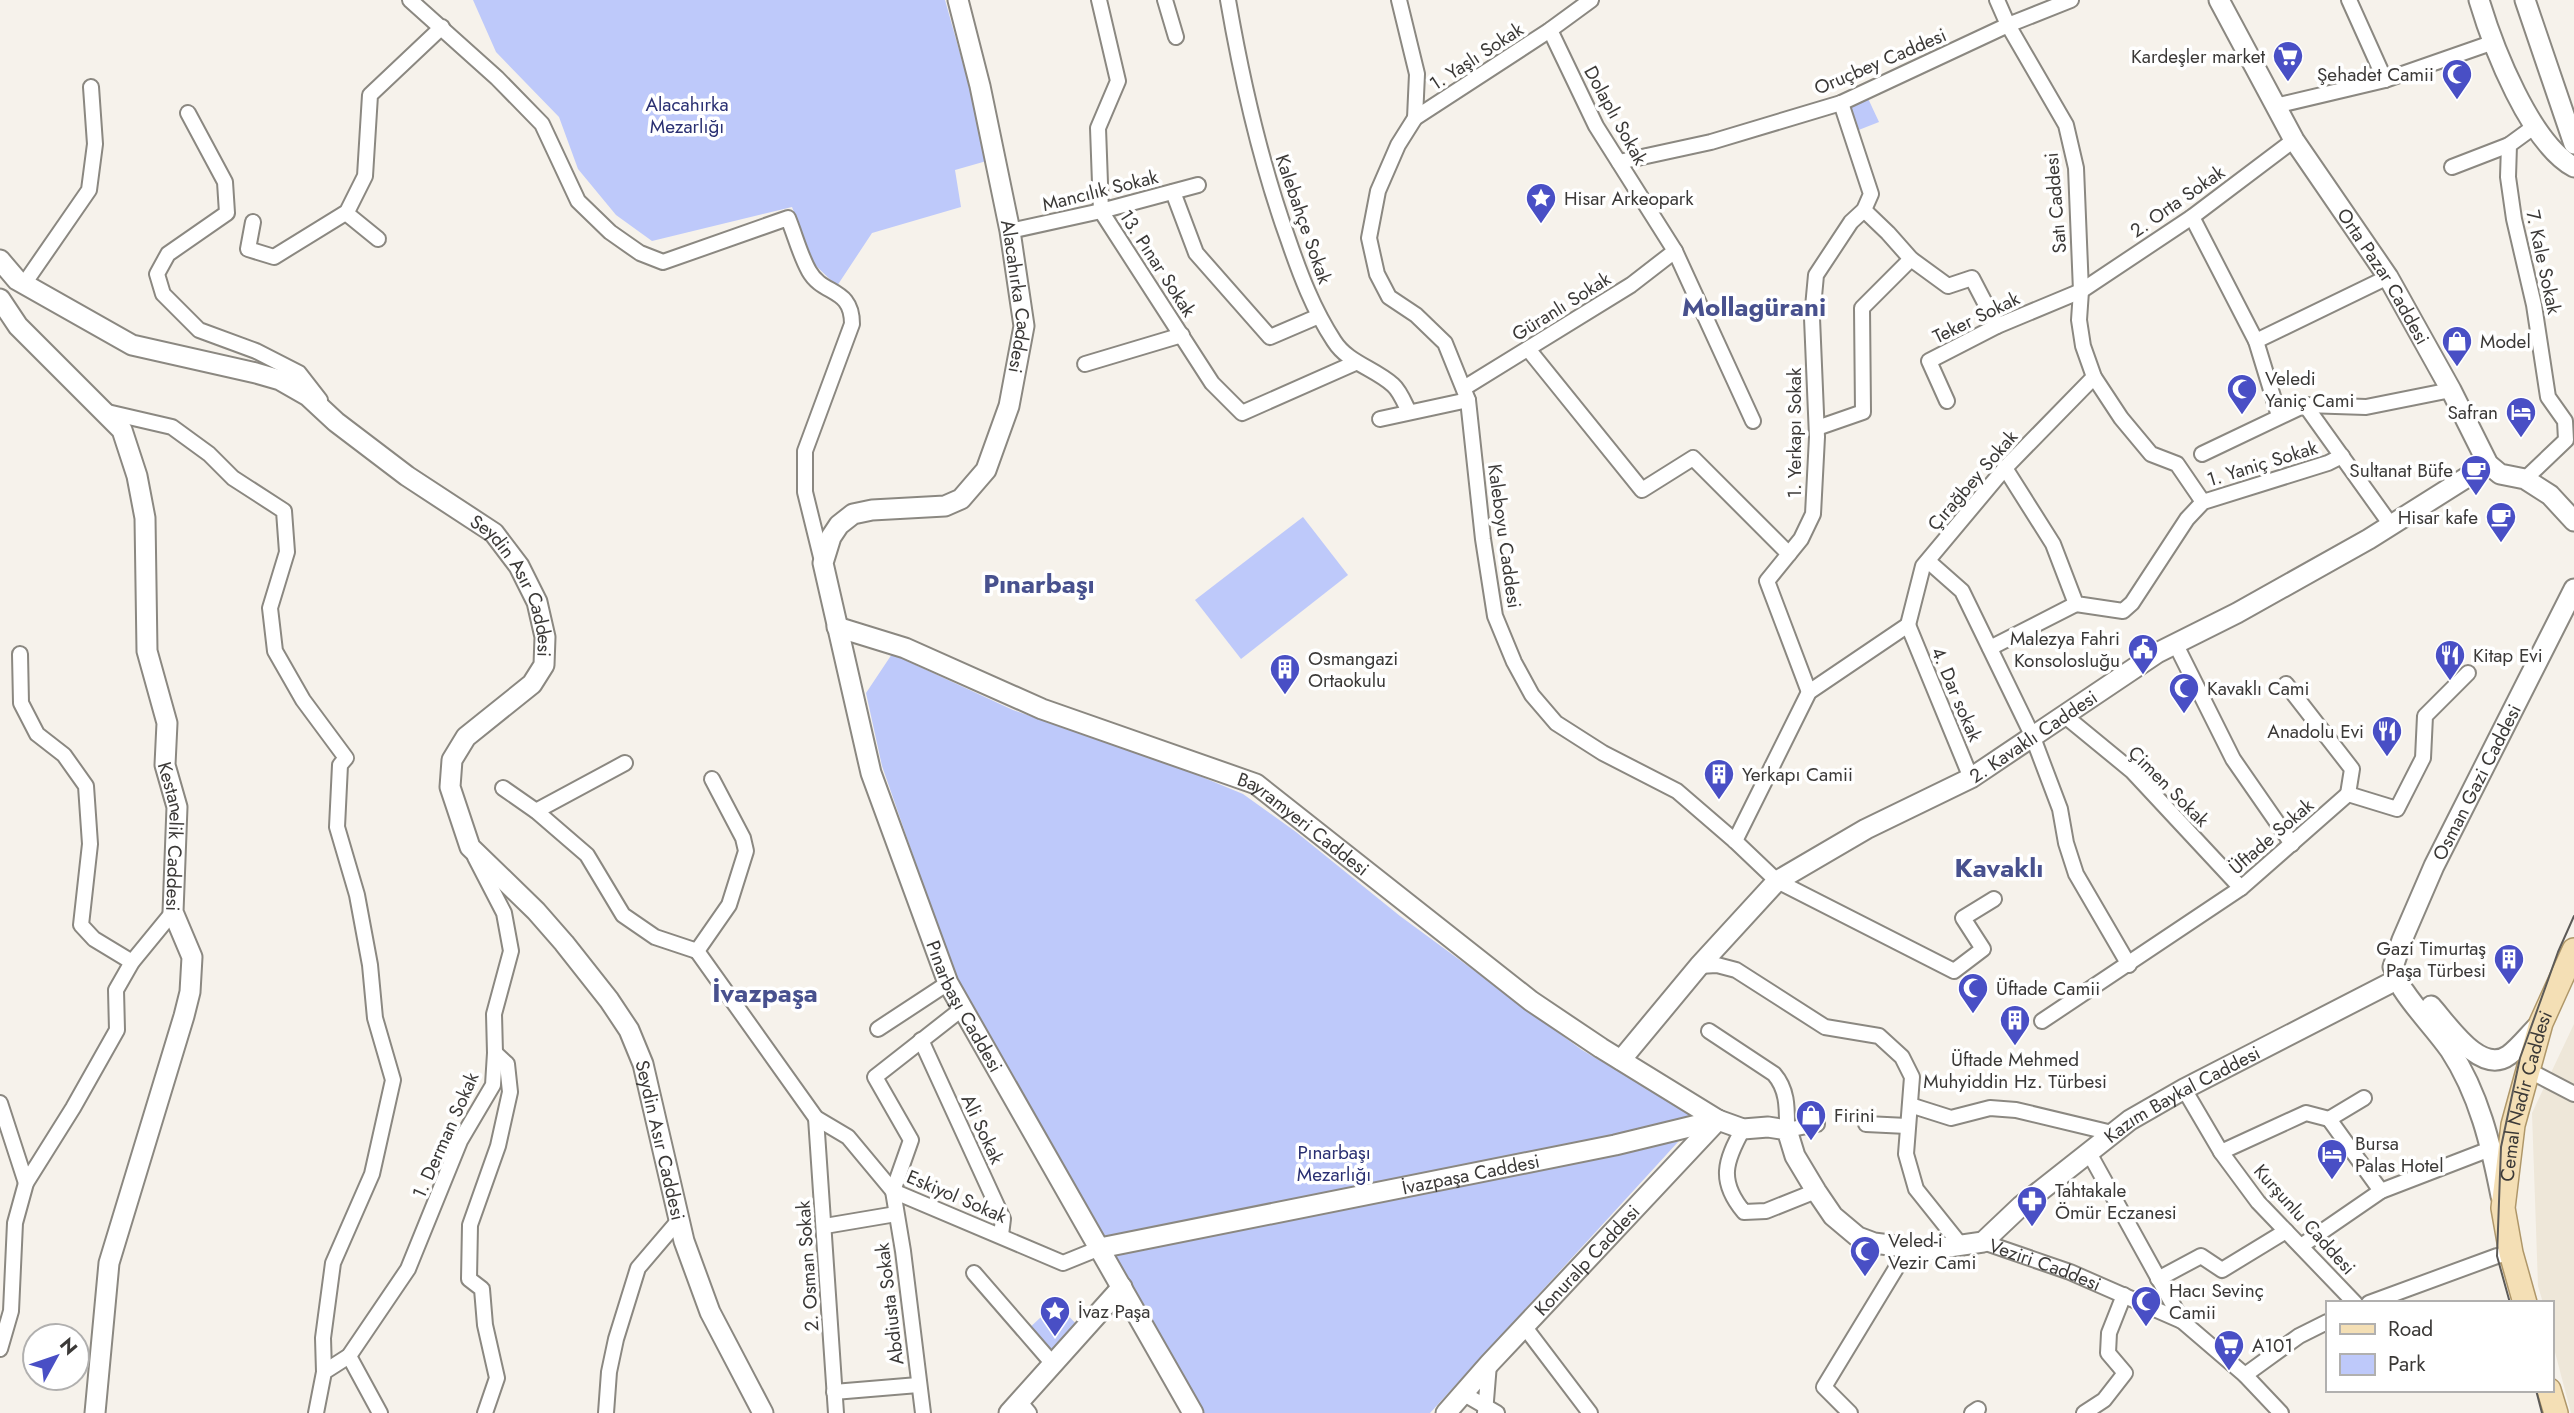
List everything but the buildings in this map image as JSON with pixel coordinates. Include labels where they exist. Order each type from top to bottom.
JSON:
[{"type":"main road","name":"Alacahırka Caddesi","points":[[822,563],[831,537],[839,525],[853,514],[872,510],[934,508],[961,499],[986,470],[1009,406],[1024,326],[1010,231],[980,86],[958,0]]},
{"type":"main road","name":"Orta Pazar Caddesi","points":[[2219,0],[2294,140],[2388,277],[2451,390],[2488,464]]},
{"type":"main road","points":[[2479,0],[2504,69],[2535,126],[2547,144],[2574,167]]},
{"type":"main road","points":[[2525,0],[2574,144]]},
{"type":"main road","name":"Seydin Asır Caddesi","points":[[0,260],[17,280],[132,345],[280,380],[309,396],[336,422],[407,476],[494,533],[519,566],[537,602],[545,637],[544,665],[532,684],[466,737],[452,760],[450,787],[470,847],[536,911],[564,943],[629,1030],[643,1064],[684,1241],[710,1312],[763,1413]]},
{"type":"main road","name":"Kestanelik Caddesi","points":[[0,299],[18,326],[122,430],[137,476],[145,518],[147,652],[167,723],[165,765],[177,807],[173,912],[192,957],[190,992],[109,1263],[95,1413]]},
{"type":"main road","points":[[2488,464],[2500,474],[2525,479],[2550,495],[2574,521]]},
{"type":"main road","name":"2. Kavaklı Caddesi","points":[[1621,1060],[1699,966],[1777,881],[1866,829],[1971,778],[2157,653],[2237,613],[2391,525],[2488,464]]},
{"type":"main road","name":"Pınarbaşı Caddesi","points":[[822,563],[871,773],[948,983],[1193,1413]]},
{"type":"main road","name":"Osman Gazi Caddesi","points":[[2400,978],[2393,968],[2396,957],[2434,866],[2574,590]]},
{"type":"main road","name":"Bayramyeri Caddesi","points":[[837,627],[905,648],[1042,709],[1256,784],[1531,1001],[1718,1120]]},
{"type":"main road","name":"Cemal Nadir Caddesi","points":[[2524,1301],[2511,1253],[2503,1208],[2513,1125],[2541,1023],[2574,950]]},
{"type":"main road","points":[[2400,978],[2412,984],[2479,1057],[2493,1060],[2507,1057],[2541,1023]]},
{"type":"main road","points":[[2400,978],[2401,989],[2430,1023],[2466,1076],[2478,1105],[2503,1208]]},
{"type":"main road","name":"Kazım Baykal Caddesi","points":[[1983,1242],[2021,1206],[2112,1133],[2184,1089],[2400,978]]},
{"type":"main road","points":[[1718,1120],[1743,1129],[1768,1127],[1787,1130]]},
{"type":"main road","name":"İvazpaşa Caddesi","points":[[1100,1248],[1615,1145],[1718,1120]]},
{"type":"main road","name":"Konuralp Caddesi","points":[[1446,1413],[1718,1120]]},
{"type":"main road","name":"Veziri Caddesi","points":[[1787,1130],[1795,1156],[1816,1191],[1833,1216],[1858,1237],[1874,1243],[1928,1250],[1983,1242]]},
{"type":"main road","points":[[1019,1409],[1052,1364],[1122,1287]]},
{"type":"main road","points":[[2550,1392],[2556,1413]]},
{"type":"street","points":[[410,0],[442,27],[542,124],[578,201],[610,232],[640,253],[663,262],[789,218],[809,273],[821,285],[840,295],[852,310],[852,324],[805,451],[805,492],[822,563]]},
{"type":"street","points":[[1099,0],[1118,81],[1098,128],[1101,211]]},
{"type":"street","points":[[1165,0],[1175,37]]},
{"type":"street","name":"Kalebahçe Sokak","points":[[1228,0],[1240,67],[1270,191],[1319,316],[1336,345],[1355,363],[1395,386],[1409,412]]},
{"type":"street","points":[[1399,0],[1417,74],[1415,118]]},
{"type":"street","name":"1. Yaşlı Sokak","points":[[1415,118],[1591,0]]},
{"type":"street","name":"Satı Caddesi","points":[[1997,0],[2008,25],[2066,125],[2076,168],[2080,320],[2083,346],[2094,377],[2121,418],[2151,454],[2177,464],[2203,502]]},
{"type":"street","name":"Oruçbey Caddesi","points":[[1619,162],[1711,142],[1841,103],[2008,25],[2071,0]]},
{"type":"street","points":[[2349,0],[2385,80]]},
{"type":"street","points":[[253,222],[248,250],[274,257],[346,213],[365,176],[370,95],[442,27]]},
{"type":"street","name":"Dolaplı Sokak","points":[[1550,30],[1596,126],[1675,251],[1753,421]]},
{"type":"street","points":[[2275,106],[2385,80],[2494,42]]},
{"type":"street","points":[[24,284],[89,190],[95,145],[91,87]]},
{"type":"street","points":[[1841,103],[1871,194],[1864,210],[1910,259],[1948,286],[1972,278],[1997,326]]},
{"type":"street","points":[[188,113],[225,182],[227,213],[168,254],[158,275],[163,293],[199,330],[256,351],[299,373],[336,422]]},
{"type":"street","name":"Kaleboyu Caddesi","points":[[1415,118],[1398,145],[1378,191],[1369,238],[1377,274],[1389,297],[1416,316],[1445,343],[1466,394],[1495,617],[1514,662],[1532,695],[1556,723],[1603,753],[1677,791],[1777,881]]},
{"type":"street","points":[[2452,167],[2509,145],[2535,126]]},
{"type":"street","name":"2. Orta Sokak","points":[[2081,290],[2192,217],[2294,140]]},
{"type":"street","name":"7. Kale Sokak","points":[[2509,145],[2508,177],[2530,282],[2548,397],[2565,421],[2570,437],[2525,479]]},
{"type":"street","name":"Mancılık Sokak","points":[[1010,231],[1101,211],[1198,185]]},
{"type":"street","points":[[1173,192],[1196,253],[1270,337],[1319,316]]},
{"type":"street","name":"1. Yerkapı Sokak","points":[[1809,692],[1767,581],[1801,539],[1813,514],[1816,428],[1812,318],[1816,275],[1851,222],[1864,210]]},
{"type":"street","name":"13. Pınar Sokak","points":[[1101,211],[1212,383],[1242,413],[1355,363]]},
{"type":"street","points":[[346,213],[378,239]]},
{"type":"street","points":[[2192,217],[2256,341],[2279,416]]},
{"type":"street","name":"Güranlı Sokak","points":[[1380,419],[1466,394],[1528,349],[1631,285],[1675,251]]},
{"type":"street","points":[[1816,428],[1863,412],[1862,308],[1910,259]]},
{"type":"street","points":[[2256,341],[2388,277]]},
{"type":"street","name":"Teker Sokak","points":[[1947,401],[1929,360],[1997,326],[2081,290]]},
{"type":"street","name":"13. Pınar Sokak","points":[[1085,364],[1182,335]]},
{"type":"street","points":[[1528,349],[1642,490],[1693,458],[1789,554]]},
{"type":"street","name":"Çırağbey Sokak","points":[[1908,625],[1923,566],[2005,468],[2094,377]]},
{"type":"street","points":[[2202,454],[2305,405],[2366,407],[2451,390]]},
{"type":"street","points":[[2305,405],[2391,525]]},
{"type":"street","points":[[103,411],[172,428],[209,454],[233,478],[284,511],[287,552],[270,608],[275,651],[303,700],[346,758],[340,765],[337,827],[357,895],[370,965],[375,1018],[393,1080],[372,1174],[333,1263],[323,1338],[324,1372],[316,1413]]},
{"type":"street","name":"1. Yaniç Sokak","points":[[2076,604],[2123,611],[2132,604],[2188,519],[2203,502],[2328,463],[2342,456]]},
{"type":"street","points":[[1990,648],[2076,604],[2053,544],[2005,468]]},
{"type":"street","points":[[1928,561],[1962,591],[2032,735],[2060,809],[2066,843],[2076,874],[2129,965]]},
{"type":"street","points":[[1735,841],[1809,692],[1908,625]]},
{"type":"street","name":"4. Dar sokak","points":[[1908,625],[1971,778]]},
{"type":"street","points":[[2175,643],[2233,759],[2292,844]]},
{"type":"street","points":[[20,654],[21,703],[37,734],[65,755],[86,786],[90,844],[81,925],[94,939],[132,962]]},
{"type":"street","points":[[2286,684],[2352,769],[2348,794],[2397,809],[2423,758],[2425,716],[2468,673]]},
{"type":"street","name":"Çimen Sokak","points":[[2065,716],[2132,771],[2241,888]]},
{"type":"street","points":[[536,811],[625,763]]},
{"type":"street","points":[[503,788],[536,811],[587,855],[623,915],[655,937],[697,951],[729,905],[746,851],[743,838],[712,779]]},
{"type":"street","name":"Üftade Sokak","points":[[2042,1021],[2241,888],[2348,794]]},
{"type":"street","name":"1. Derman Sokak","points":[[324,1372],[349,1356],[408,1269],[460,1141],[493,1085],[494,1014],[511,951],[504,913],[470,847]]},
{"type":"street","points":[[1777,881],[1954,971],[1983,950],[1964,918],[1994,899]]},
{"type":"street","points":[[0,1349],[11,1311],[15,1223],[26,1183],[117,1030],[116,990],[132,962],[173,912]]},
{"type":"street","name":"Eskiyol Sokak","points":[[697,951],[816,1118],[848,1137],[893,1191],[1063,1263],[1100,1248]]},
{"type":"street","points":[[1699,966],[1717,965],[1736,970],[1825,1027],[1879,1036],[1902,1057],[1912,1077],[1906,1154],[1916,1189],[1960,1244]]},
{"type":"street","points":[[878,1029],[948,983]]},
{"type":"street","points":[[893,1191],[911,1140],[875,1077],[963,1008]]},
{"type":"street","points":[[1709,1031],[1782,1082],[1786,1099],[1787,1130],[1817,1124]]},
{"type":"street","name":"Ali Sokak","points":[[921,1040],[1003,1219],[1000,1235]]},
{"type":"street","points":[[485,1413],[497,1378],[485,1325],[482,1289],[469,1279],[470,1225],[498,1146],[510,1092],[507,1064],[495,1053]]},
{"type":"street","points":[[2528,1070],[2574,1094]]},
{"type":"street","name":"Kurşunlu Caddesi","points":[[2184,1089],[2221,1152],[2258,1202],[2353,1301]]},
{"type":"street","points":[[2329,1119],[2364,1098]]},
{"type":"street","points":[[0,1103],[26,1183]]},
{"type":"street","points":[[1910,1105],[1951,1118],[1990,1108],[2016,1110],[2112,1133]]},
{"type":"street","points":[[2221,1152],[2306,1113],[2329,1119],[2381,1191]]},
{"type":"street","name":"2. Osman Sokak","points":[[816,1118],[836,1413]]},
{"type":"street","points":[[1866,1124],[1908,1126]]},
{"type":"street","points":[[1743,1129],[1729,1154],[1727,1180],[1732,1198],[1744,1212],[1766,1211],[1816,1191]]},
{"type":"street","points":[[2301,1246],[2381,1191],[2490,1149]]},
{"type":"street","points":[[2088,1151],[2182,1321]]},
{"type":"street","name":"Abdiusta Sokak","points":[[893,1191],[923,1413]]},
{"type":"street","points":[[825,1226],[896,1214]]},
{"type":"street","points":[[606,1413],[609,1372],[616,1339],[638,1268],[679,1220]]},
{"type":"street","points":[[2158,1279],[2201,1256],[2222,1270],[2286,1231]]},
{"type":"street","name":"Veziri Caddesi","points":[[1983,1242],[2070,1272],[2182,1321],[2245,1375],[2271,1410]]},
{"type":"street","points":[[1850,1413],[1824,1387],[1909,1247]]},
{"type":"street","points":[[2374,1301],[2511,1253]]},
{"type":"street","points":[[974,1273],[1052,1364]]},
{"type":"street","points":[[2084,1413],[2104,1400],[2125,1373],[2108,1353],[2109,1333],[2124,1295]]},
{"type":"street","points":[[2245,1375],[2299,1336],[2326,1322]]},
{"type":"street","points":[[1524,1326],[1590,1413]]},
{"type":"street","points":[[349,1356],[380,1413]]},
{"type":"street","points":[[1489,1364],[1489,1410]]},
{"type":"street","points":[[834,1392],[918,1385]]},
{"type":"street","points":[[1464,1394],[1489,1410]]},
{"type":"shaded area","points":[[2574,1024],[2574,1413],[2571,1413],[2553,1345],[2553,1301],[2542,1301],[2538,1286],[2532,1113]]},
{"type":"green space","name":"Alacahırka Mezarlığı","points":[[473,0],[945,0],[990,160],[955,170],[961,207],[872,233],[837,286],[814,264],[792,207],[652,241],[616,215],[578,169],[559,117],[496,52]]},
{"type":"green space","points":[[1865,92],[1879,122],[1851,133],[1841,103]]},
{"type":"green space","points":[[1303,517],[1348,575],[1241,659],[1195,600]]},
{"type":"green space","name":"Pınarbaşı Mezarlığı","points":[[892,654],[1013,710],[1190,772],[1243,794],[1296,832],[1400,916],[1582,1050],[1699,1119],[1430,1413],[1204,1413],[957,982],[882,766],[866,693]]},
{"type":"green space","points":[[1056,1303],[1083,1331],[1053,1364],[1025,1332]]},
{"type":"tram line","points":[[2509,1301],[2497,1256],[2501,1147],[2520,1058],[2558,952],[2574,916]]},
{"type":"tram line","points":[[2537,1392],[2542,1413]]},
{"type":"place","name":"Kardeşler market","points":[[2288,83]]},
{"type":"place","name":"Şehadet Camii","points":[[2457,101]]},
{"type":"place","name":"Hisar Arkeopark","points":[[1541,225]]},
{"type":"place","name":"Model","points":[[2457,368]]},
{"type":"place","name":"Veledi Yaniç Cami","points":[[2242,416]]},
{"type":"place","name":"Safran","points":[[2521,439]]},
{"type":"place","name":"Sultanat Büfe","points":[[2476,497]]},
{"type":"place","name":"Hisar kafe","points":[[2501,544]]},
{"type":"place","name":"Malezya Fahri Konsolosluğu","points":[[2143,676]]},
{"type":"place","name":"Kitap Evi","points":[[2450,682]]},
{"type":"place","name":"Osmangazi Ortaokulu","points":[[1285,696]]},
{"type":"place","name":"Kavaklı Cami","points":[[2184,715]]},
{"type":"place","name":"Anadolu Evi","points":[[2387,758]]},
{"type":"place","name":"Yerkapı Camii","points":[[1719,801]]},
{"type":"place","name":"Gazi Timurtaş Paşa Türbesi","points":[[2509,986]]},
{"type":"place","name":"Üftade Camii","points":[[1973,1015]]},
{"type":"place","name":"Üftade Mehmed Muhyiddin Hz. Türbesi","points":[[2015,1047]]},
{"type":"place","name":"Firini","points":[[1811,1142]]},
{"type":"place","name":"Bursa Palas Hotel","points":[[2332,1181]]},
{"type":"place","name":"Tahtakale Ömür Eczanesi","points":[[2032,1228]]},
{"type":"place","name":"Veled-i Vezir Cami","points":[[1865,1278]]},
{"type":"place","name":"Hacı Sevinç Camii","points":[[2146,1328]]},
{"type":"place","name":"İvaz Paşa","points":[[1055,1338]]},
{"type":"place","name":"A101","points":[[2229,1372]]},
{"type":"district","name":"Mollagürani","points":[[1754,307]]},
{"type":"district","name":"Pınarbaşı","points":[[1039,584]]},
{"type":"district","name":"Kavaklı","points":[[1999,868]]},
{"type":"district","name":"İvazpaşa","points":[[765,993]]}]
